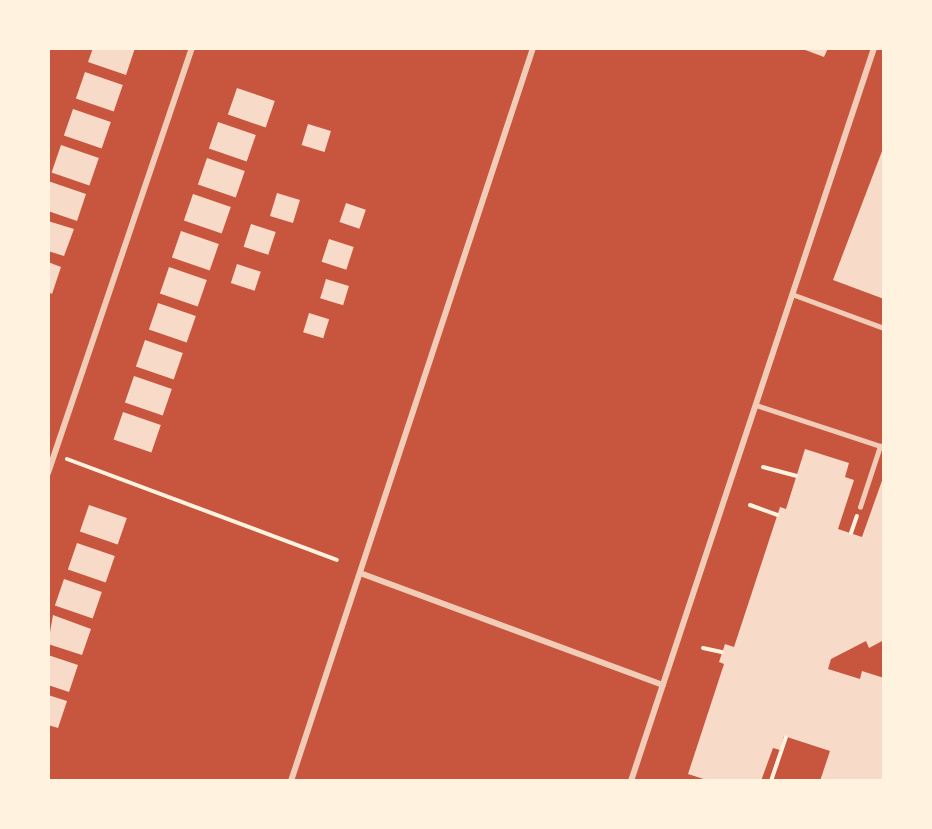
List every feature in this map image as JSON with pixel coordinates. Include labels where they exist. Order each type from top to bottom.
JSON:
[{"type":"street","points":[[48,473],[192,48]]},
{"type":"street","points":[[291,781],[533,48]]},
{"type":"street","points":[[631,781],[874,48]]},
{"type":"street","points":[[360,573],[663,685]]},
{"type":"lane","points":[[792,294],[884,328]]},
{"type":"lane","points":[[756,405],[882,447],[860,507]]},
{"type":"path","points":[[67,459],[337,560]]},
{"type":"path","points":[[763,467],[796,476]]},
{"type":"path","points":[[750,505],[777,514]]},
{"type":"path","points":[[703,648],[722,652]]},
{"type":"path","points":[[771,781],[786,736]]},
{"type":"building","points":[[93,48],[135,48],[126,75],[88,62]]},
{"type":"building","points":[[800,48],[828,48],[824,57]]},
{"type":"building","points":[[85,72],[123,85],[114,111],[76,98]]},
{"type":"building","points":[[237,88],[275,101],[266,127],[228,114]]},
{"type":"building","points":[[73,109],[111,122],[102,148],[64,135]]},
{"type":"building","points":[[218,122],[256,135],[247,161],[209,148]]},
{"type":"building","points":[[308,124],[331,131],[325,152],[302,145]]},
{"type":"building","points":[[61,145],[99,158],[89,185],[52,172]]},
{"type":"building","points":[[884,146],[884,299],[833,280]]},
{"type":"building","points":[[207,158],[245,171],[236,197],[198,184]]},
{"type":"building","points":[[48,181],[86,194],[77,221],[48,211]]},
{"type":"building","points":[[277,193],[300,200],[293,223],[270,216]]},
{"type":"building","points":[[193,194],[231,207],[222,233],[184,220]]},
{"type":"building","points":[[346,203],[366,210],[359,229],[339,222]]},
{"type":"building","points":[[48,221],[74,229],[64,256],[48,251]]},
{"type":"building","points":[[251,224],[276,232],[268,255],[244,247]]},
{"type":"building","points":[[181,231],[219,244],[210,270],[172,257]]},
{"type":"building","points":[[329,239],[354,247],[346,270],[322,262]]},
{"type":"building","points":[[48,262],[61,267],[52,294],[48,292]]},
{"type":"building","points":[[237,264],[261,272],[255,291],[231,283]]},
{"type":"building","points":[[169,267],[207,280],[198,306],[160,293]]},
{"type":"building","points":[[326,279],[349,286],[343,305],[320,298]]},
{"type":"building","points":[[158,303],[196,316],[187,342],[149,329]]},
{"type":"building","points":[[309,313],[329,319],[323,338],[303,332]]},
{"type":"building","points":[[145,340],[183,353],[174,379],[136,366]]},
{"type":"building","points":[[134,376],[172,389],[163,415],[125,402]]},
{"type":"building","points":[[123,412],[161,425],[151,452],[114,439]]},
{"type":"building","points":[[805,449],[849,463],[845,477],[854,480],[838,529],[862,537],[884,475],[884,640],[869,648],[866,641],[831,659],[828,669],[860,679],[862,671],[884,678],[884,781],[820,781],[830,751],[784,736],[780,750],[773,748],[761,781],[710,781],[688,774],[724,664],[719,662],[725,644],[734,647],[780,507],[786,509]]},
{"type":"building","points":[[89,505],[127,518],[118,544],[80,531]]},
{"type":"building","points":[[77,543],[115,556],[106,582],[68,569]]},
{"type":"building","points":[[64,579],[102,592],[93,618],[55,605]]},
{"type":"building","points":[[53,615],[91,629],[82,655],[48,644]]},
{"type":"building","points":[[48,655],[78,665],[69,692],[48,685]]},
{"type":"building","points":[[48,695],[67,701],[58,728],[48,725]]}]
